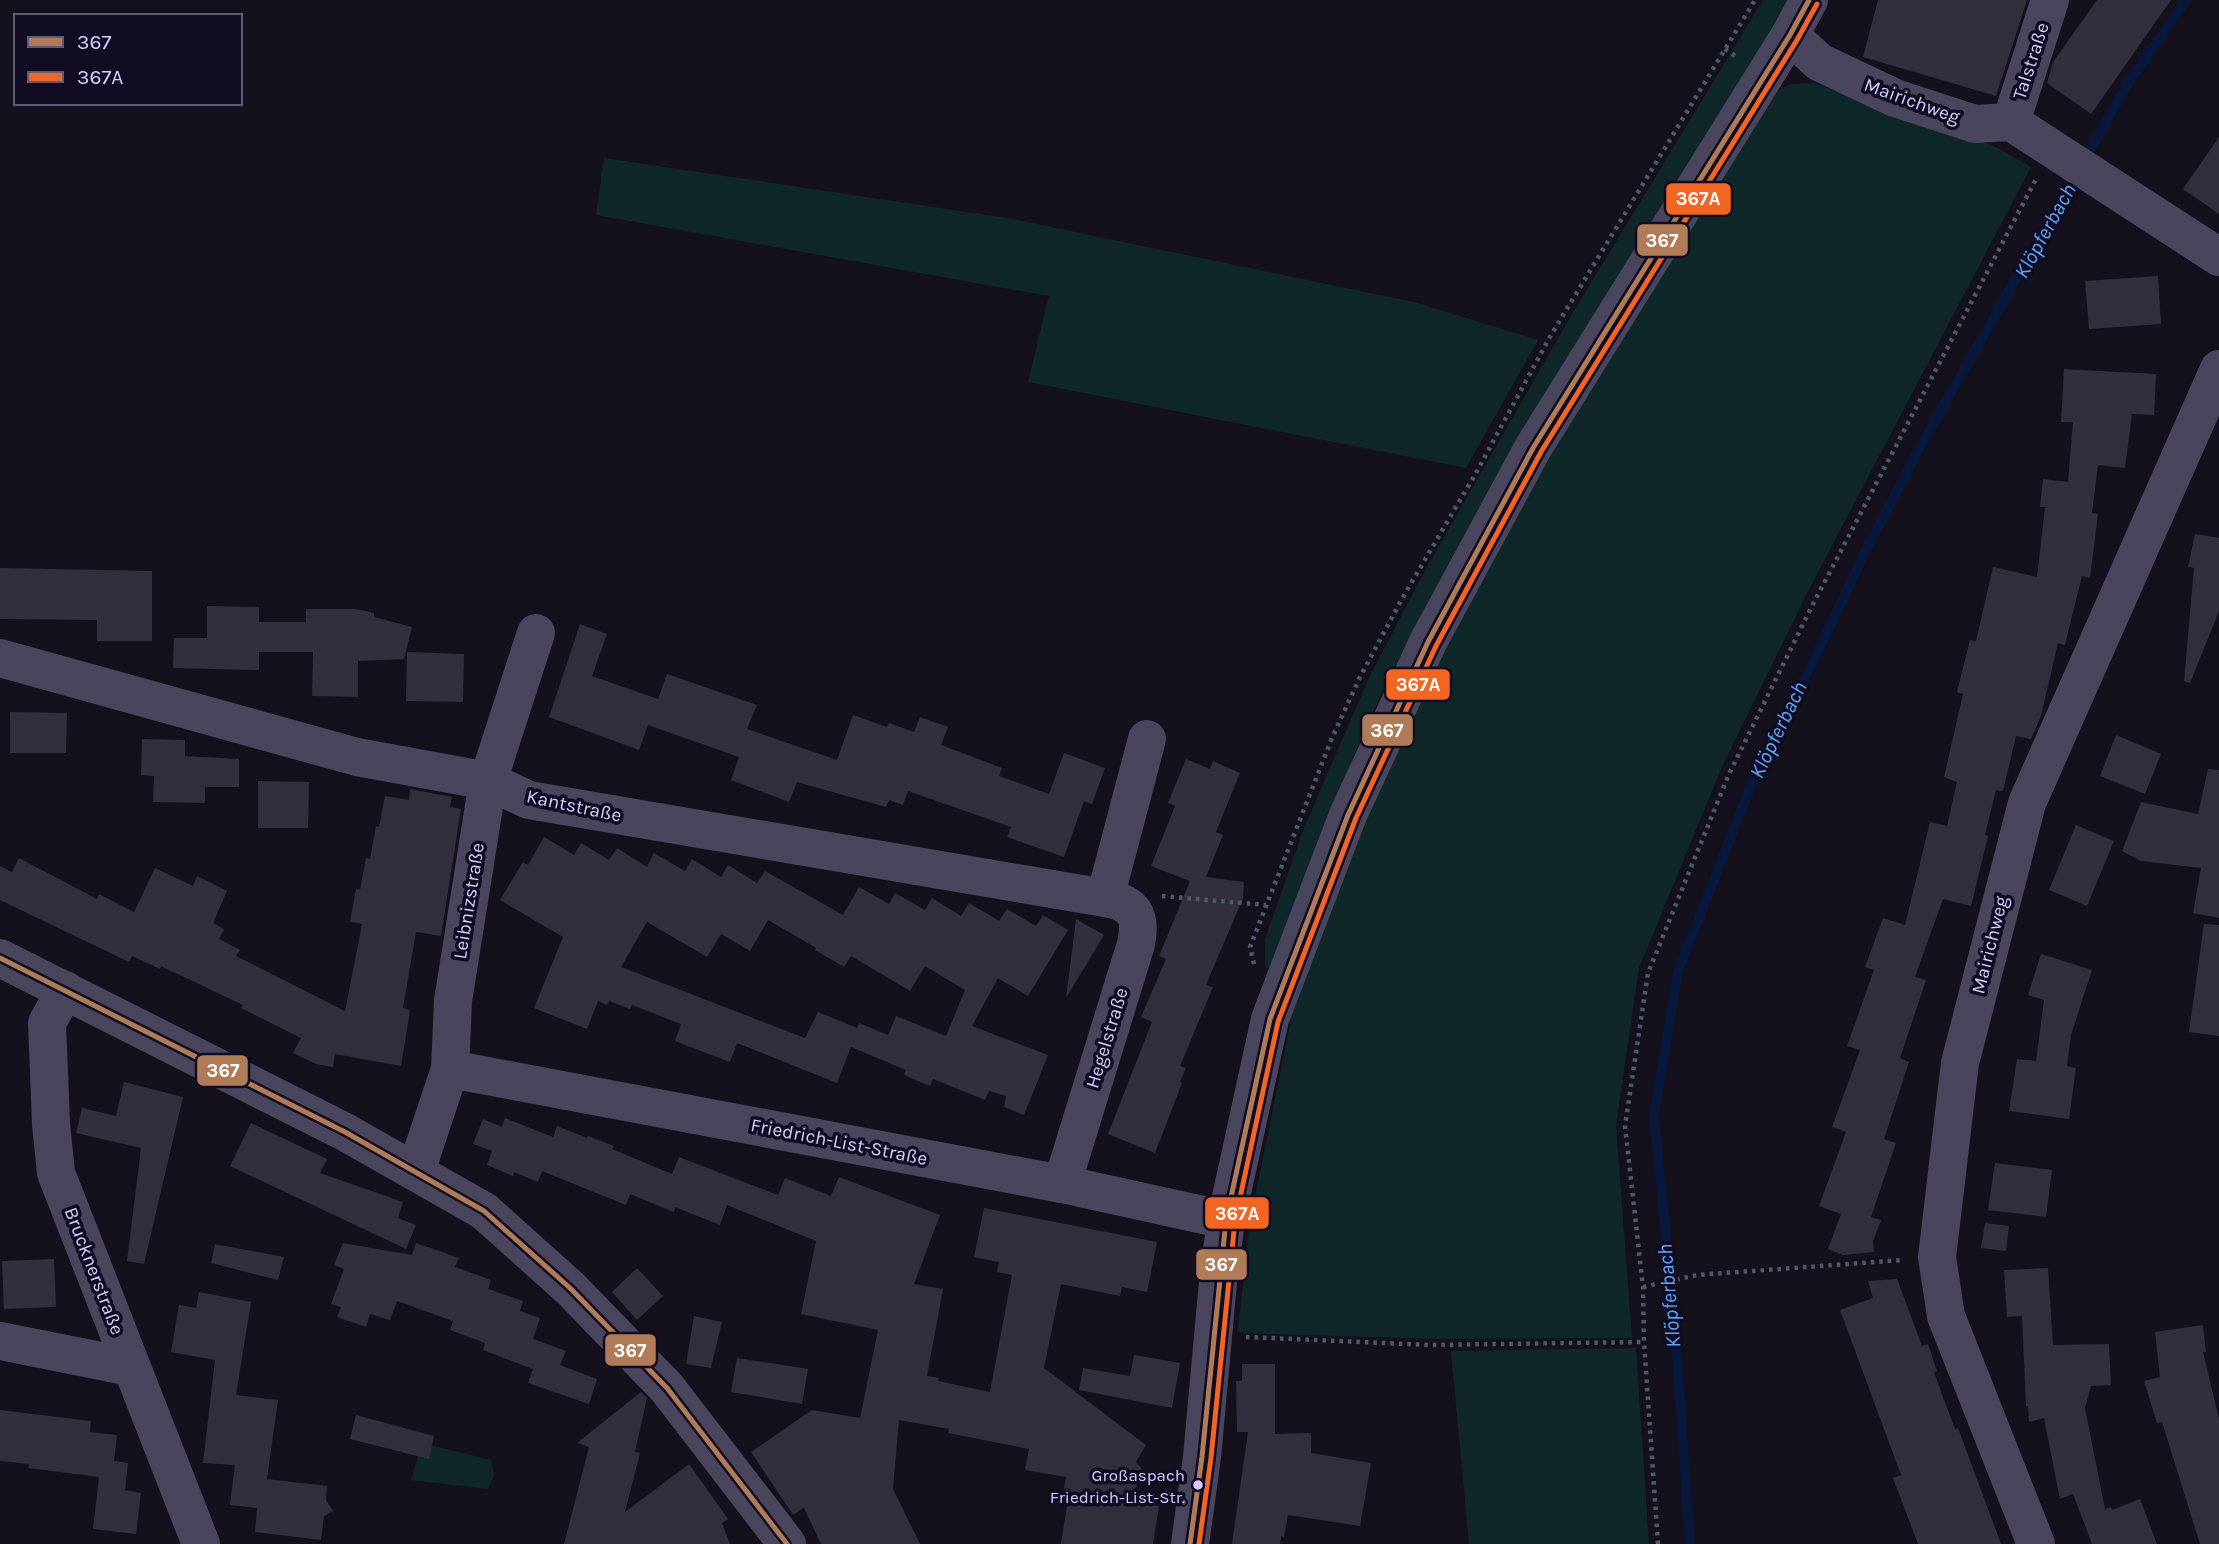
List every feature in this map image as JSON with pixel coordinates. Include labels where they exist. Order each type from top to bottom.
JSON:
[{"type":"street","points":[[1190,1544],[1202,1457],[1226,1220],[1270,1018],[1348,815],[1428,642],[1534,449],[1809,0]]},
{"type":"street","name":"Talstraße","points":[[2011,122],[2050,0]]},
{"type":"street","name":"Mairichweg","points":[[1790,35],[1819,62],[1895,98],[1975,124],[2011,122]]},
{"type":"street","points":[[2011,122],[2219,257]]},
{"type":"street","name":"Mairichweg","points":[[2036,1544],[1946,1316],[1937,1257],[1960,1063],[2027,803],[2219,369]]},
{"type":"street","name":"Leibnizstraße","points":[[416,1171],[450,1069],[453,1001],[488,781],[536,633]]},
{"type":"street","name":"Kantstraße","points":[[0,657],[357,757],[488,781],[529,800],[1117,901]]},
{"type":"street","points":[[1117,901],[1147,739]]},
{"type":"street","name":"Hegelstraße","points":[[1062,1184],[1139,930],[1136,915],[1117,901]]},
{"type":"street","points":[[0,958],[345,1132],[484,1211],[570,1288],[667,1388],[787,1544]]},
{"type":"street","name":"Brucknerstraße","points":[[65,990],[47,1023],[56,1174],[201,1544]]},
{"type":"street","name":"Friedrich-List-Straße","points":[[450,1069],[1062,1184],[1226,1220]]},
{"type":"street","points":[[0,1341],[131,1367]]},
{"type":"path","points":[[1658,1544],[1644,1342],[1643,1287],[1625,1126],[1648,973],[1729,774],[1812,604],[2074,163]]},
{"type":"path","points":[[1117,901],[1153,895],[1266,905]]},
{"type":"path","points":[[1643,1287],[1697,1275],[1937,1257]]},
{"type":"path","points":[[1214,1335],[1429,1345],[1644,1342]]},
{"type":"green space","points":[[1763,0],[1790,0],[1458,546],[1385,685],[1355,753],[1270,968],[1265,967],[1265,939],[1304,828],[1368,680],[1422,576],[1569,319]]},
{"type":"green space","points":[[1814,83],[1996,147],[2031,167],[1805,597],[1721,769],[1639,968],[1616,1125],[1632,1338],[1435,1339],[1238,1331],[1249,1227],[1303,961],[1438,657],[1543,466],[1771,94],[1790,84]]},
{"type":"green space","points":[[604,158],[1007,218],[1414,302],[1538,340],[1466,468],[1028,382],[1049,296],[596,215]]},
{"type":"green space","points":[[1636,1348],[1649,1544],[1469,1544],[1451,1351]]},
{"type":"green space","points":[[422,1443],[491,1460],[494,1476],[488,1489],[411,1480]]},
{"type":"building","points":[[1878,0],[2027,0],[1996,96],[1863,57]]},
{"type":"building","points":[[2097,0],[2171,0],[2091,114],[2047,83],[2053,62]]},
{"type":"building","points":[[2219,137],[2219,214],[2183,189]]},
{"type":"building","points":[[2158,276],[2161,324],[2089,329],[2085,281]]},
{"type":"building","points":[[2064,369],[2156,374],[2154,415],[2132,414],[2125,468],[2098,465],[2092,513],[2098,514],[2090,578],[2082,576],[2065,645],[2058,643],[2041,716],[2031,739],[2016,736],[2003,791],[1996,790],[1971,906],[1943,899],[1915,977],[1926,980],[1900,1058],[1909,1062],[1884,1139],[1896,1143],[1871,1217],[1881,1220],[1873,1241],[1874,1252],[1843,1255],[1828,1249],[1841,1214],[1819,1206],[1846,1132],[1832,1127],[1860,1050],[1847,1046],[1874,970],[1865,967],[1883,918],[1905,925],[1930,822],[1947,826],[1957,782],[1944,777],[1963,694],[1957,692],[1970,640],[1976,641],[1993,567],[2037,577],[2045,507],[2040,507],[2043,479],[2068,482],[2073,422],[2061,422]]},
{"type":"building","points":[[2195,534],[2219,538],[2219,611],[2190,683],[2184,681],[2194,568],[2188,567]]},
{"type":"building","points":[[0,568],[152,571],[152,641],[97,641],[97,620],[0,619]]},
{"type":"building","points":[[207,606],[259,607],[259,622],[306,622],[306,609],[356,609],[374,613],[374,617],[412,627],[404,659],[358,661],[358,697],[312,696],[313,652],[259,652],[259,670],[173,668],[174,638],[207,638]]},
{"type":"building","points":[[580,624],[607,634],[592,676],[658,699],[667,674],[757,705],[747,729],[837,760],[853,715],[887,727],[889,723],[914,732],[920,717],[948,727],[941,745],[1002,768],[999,776],[1049,794],[1064,753],[1105,768],[1092,804],[1084,801],[1064,857],[1007,837],[1011,827],[908,791],[903,805],[889,800],[886,807],[797,782],[789,802],[731,780],[739,757],[648,725],[639,750],[549,717]]},
{"type":"building","points":[[407,652],[464,654],[463,702],[406,701]]},
{"type":"building","points":[[10,712],[67,713],[66,753],[10,753]]},
{"type":"building","points":[[2116,735],[2161,754],[2145,794],[2100,776]]},
{"type":"building","points":[[142,739],[185,740],[185,756],[239,759],[239,787],[205,787],[205,803],[153,802],[154,776],[141,775]]},
{"type":"building","points":[[1186,759],[1210,769],[1213,761],[1240,773],[1216,832],[1223,835],[1206,877],[1244,882],[1243,898],[1206,985],[1213,987],[1180,1066],[1186,1068],[1180,1082],[1182,1083],[1155,1153],[1108,1134],[1152,1022],[1141,1017],[1166,959],[1159,956],[1190,881],[1151,866],[1175,806],[1168,803]]},
{"type":"building","points":[[2208,769],[2219,770],[2219,918],[2193,913],[2201,868],[2141,861],[2122,851],[2141,802],[2198,814]]},
{"type":"building","points":[[258,781],[309,782],[308,828],[258,828]]},
{"type":"building","points":[[410,789],[452,797],[450,807],[461,809],[441,936],[416,932],[403,1008],[410,1010],[401,1066],[335,1054],[333,1067],[316,1064],[293,1053],[301,1038],[241,1008],[243,1005],[161,966],[160,969],[132,956],[129,962],[0,900],[0,866],[12,872],[19,858],[97,899],[99,894],[134,912],[155,868],[193,886],[197,876],[227,891],[213,923],[224,929],[219,939],[240,950],[236,956],[345,1011],[362,924],[350,922],[356,889],[360,890],[366,858],[370,859],[385,796],[409,800]]},
{"type":"building","points":[[2076,825],[2114,841],[2087,906],[2049,890]]},
{"type":"building","points":[[544,837],[574,855],[581,843],[609,860],[617,848],[647,867],[654,853],[685,871],[692,859],[721,877],[728,865],[757,883],[765,871],[843,915],[859,887],[889,904],[895,893],[925,910],[932,898],[961,916],[969,903],[999,921],[1007,909],[1036,926],[1043,915],[1068,930],[1028,996],[998,978],[972,1026],[1048,1055],[1024,1115],[1004,1107],[1006,1096],[989,1091],[985,1100],[933,1079],[930,1086],[904,1075],[906,1070],[851,1047],[837,1083],[737,1043],[730,1062],[675,1041],[681,1024],[632,1005],[630,1009],[609,1001],[607,1005],[598,1001],[587,1029],[534,1008],[563,937],[500,900],[523,862],[528,865]],"holes":[[[768,920],[816,948],[815,950],[844,967],[851,956],[910,991],[925,966],[965,990],[946,1036],[896,1016],[888,1035],[859,1023],[857,1028],[818,1012],[805,1038],[621,967],[647,922],[707,957],[721,934],[750,951]]]},
{"type":"building","points":[[1076,919],[1104,935],[1066,998]]},
{"type":"building","points":[[2204,924],[2219,925],[2219,1036],[2189,1032]]},
{"type":"building","points":[[2041,954],[2092,970],[2071,1035],[2067,1066],[2076,1068],[2069,1119],[2009,1111],[2017,1059],[2036,1061],[2044,1000],[2028,995]]},
{"type":"building","points":[[124,1082],[183,1097],[144,1264],[127,1261],[141,1148],[76,1133],[82,1108],[116,1116]]},
{"type":"building","points":[[505,1118],[553,1137],[557,1126],[587,1138],[588,1136],[672,1174],[679,1157],[778,1195],[785,1178],[831,1196],[839,1177],[940,1215],[914,1284],[943,1289],[927,1376],[939,1378],[938,1381],[990,1392],[1012,1275],[997,1272],[999,1262],[974,1257],[984,1208],[1157,1242],[1147,1292],[1122,1287],[1120,1296],[1061,1284],[1044,1368],[1146,1445],[1136,1462],[1145,1473],[1127,1501],[1159,1506],[1153,1544],[1061,1544],[1068,1499],[1063,1494],[1066,1477],[1025,1470],[1029,1449],[948,1433],[949,1429],[899,1420],[893,1489],[920,1544],[821,1544],[804,1508],[793,1515],[751,1452],[812,1410],[860,1418],[878,1330],[801,1314],[816,1241],[727,1205],[720,1225],[675,1207],[674,1212],[630,1194],[626,1205],[542,1171],[538,1182],[514,1172],[513,1176],[487,1165],[492,1151],[473,1144],[483,1119],[502,1127]]},
{"type":"building","points":[[251,1123],[327,1159],[320,1173],[403,1202],[398,1218],[416,1225],[406,1249],[230,1166]]},
{"type":"building","points":[[1995,1163],[2052,1170],[2046,1217],[1988,1210]]},
{"type":"building","points":[[1985,1223],[2009,1226],[2006,1251],[1981,1248]]},
{"type":"building","points":[[343,1243],[412,1255],[416,1243],[459,1258],[455,1267],[491,1280],[488,1289],[523,1301],[520,1311],[540,1318],[533,1339],[566,1351],[560,1365],[597,1379],[589,1404],[528,1383],[533,1369],[483,1350],[485,1343],[450,1330],[453,1321],[397,1301],[390,1320],[370,1314],[366,1327],[337,1317],[341,1307],[331,1304],[344,1269],[334,1265]]},
{"type":"building","points":[[215,1244],[284,1257],[278,1280],[211,1263]]},
{"type":"building","points":[[54,1259],[56,1307],[4,1309],[2,1261]]},
{"type":"building","points":[[637,1268],[663,1296],[637,1320],[612,1292]]},
{"type":"building","points":[[2048,1268],[2053,1345],[2109,1344],[2111,1385],[2091,1386],[2085,1408],[2105,1509],[2111,1507],[2112,1510],[2140,1499],[2157,1544],[2092,1544],[2073,1494],[2060,1499],[2044,1418],[2029,1422],[2022,1316],[2007,1317],[2004,1270]]},
{"type":"building","points":[[1897,1279],[1922,1346],[1928,1344],[1944,1400],[1955,1429],[1958,1428],[2001,1544],[1918,1544],[1893,1478],[1901,1475],[1840,1310],[1873,1298],[1868,1281]]},
{"type":"building","points":[[199,1292],[251,1302],[236,1395],[278,1400],[267,1479],[327,1486],[326,1500],[333,1511],[324,1516],[321,1540],[255,1532],[257,1508],[230,1505],[235,1465],[203,1463],[215,1360],[171,1352],[179,1305],[196,1308]]},
{"type":"building","points":[[694,1316],[722,1322],[711,1368],[686,1364]]},
{"type":"building","points":[[2203,1325],[2206,1352],[2203,1352],[2219,1419],[2219,1544],[2200,1544],[2162,1422],[2157,1423],[2144,1381],[2160,1377],[2155,1332]]},
{"type":"building","points":[[1134,1355],[1180,1363],[1172,1408],[1079,1390],[1083,1368],[1130,1376]]},
{"type":"building","points":[[737,1358],[808,1369],[802,1404],[731,1392]]},
{"type":"building","points":[[1242,1364],[1275,1364],[1275,1434],[1311,1433],[1311,1453],[1371,1463],[1360,1526],[1288,1515],[1280,1544],[1232,1544],[1248,1432],[1237,1432],[1236,1381],[1242,1381]]},
{"type":"building","points":[[641,1392],[647,1398],[635,1452],[640,1453],[625,1512],[689,1464],[728,1519],[722,1523],[730,1544],[564,1544],[589,1447],[577,1443]]},
{"type":"building","points":[[0,1410],[91,1421],[90,1432],[117,1435],[114,1461],[128,1463],[125,1490],[141,1493],[136,1534],[93,1529],[99,1477],[28,1468],[29,1464],[0,1461]]},
{"type":"building","points":[[356,1415],[434,1436],[429,1459],[350,1439]]},
{"type":"waterway","name":"Klöpferbach","points":[[2085,159],[2128,83],[2186,0]]},
{"type":"waterway","name":"Klöpferbach","points":[[1690,1544],[1674,1315],[1654,1116],[1678,971],[1756,773],[1865,552],[1920,447],[2077,172]]},
{"type":"transit line","name":"367","points":[[1190,1544],[1202,1457],[1226,1220],[1270,1019],[1348,815],[1428,642],[1533,448],[1790,35],[1809,0]]},
{"type":"transit line","name":"367A","points":[[1199,1544],[1211,1458],[1235,1221],[1278,1022],[1356,818],[1436,646],[1541,452],[1817,4]]},
{"type":"transit line","name":"367","points":[[0,958],[345,1132],[484,1211],[570,1288],[667,1388],[787,1544]]},
{"type":"place","name":"Großaspach Friedrich-List-Str.","points":[[1198,1485]]}]
